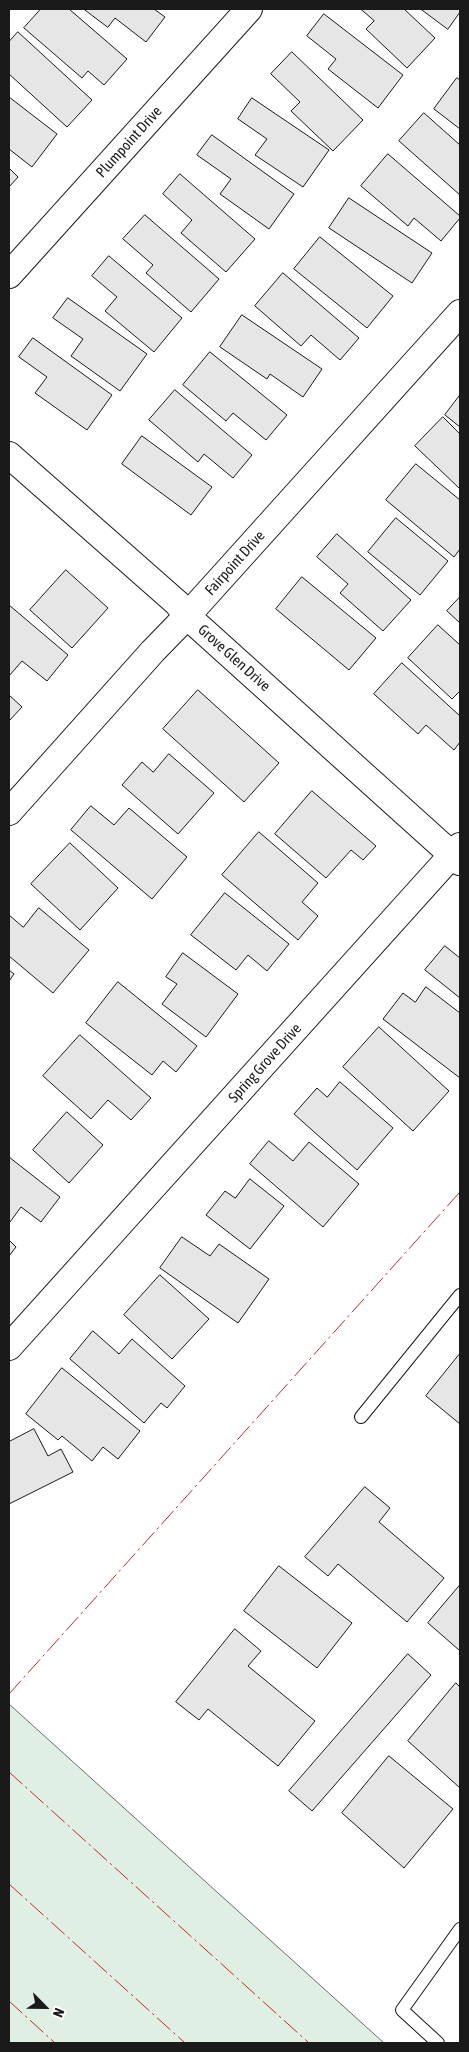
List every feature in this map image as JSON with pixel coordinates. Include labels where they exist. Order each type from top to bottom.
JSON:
[{"type":"street","name":"Plumpoint Drive","points":[[9,274],[249,9]]},
{"type":"street","name":"Fairpoint Drive","points":[[9,812],[152,651],[187,616],[460,313]]},
{"type":"street","name":"Grove Glen Drive","points":[[9,454],[177,603],[187,616],[458,855]]},
{"type":"street","name":"Spring Grove Drive","points":[[9,1348],[458,855]]},
{"type":"lane","points":[[361,1416],[460,1295]]},
{"type":"lane","points":[[438,2043],[402,2010],[460,1929]]},
{"type":"green space","points":[[9,1704],[384,2043],[9,2043]]},
{"type":"building","points":[[41,9],[69,9],[127,59],[104,85],[88,71],[82,78],[24,28]]},
{"type":"building","points":[[84,9],[154,9],[165,17],[146,42],[115,18],[108,27]]},
{"type":"building","points":[[361,9],[404,9],[435,38],[407,68],[366,29],[374,21]]},
{"type":"building","points":[[421,9],[460,9],[460,12],[448,29]]},
{"type":"building","points":[[324,14],[403,75],[378,108],[328,69],[336,59],[307,36]]},
{"type":"building","points":[[18,32],[92,100],[67,127],[9,74],[9,42]]},
{"type":"building","points":[[292,52],[363,120],[333,151],[291,111],[300,102],[271,74]]},
{"type":"building","points":[[457,78],[460,80],[460,129],[434,109]]},
{"type":"building","points":[[9,97],[57,134],[32,167],[9,149]]},
{"type":"building","points":[[252,98],[329,150],[303,187],[255,155],[267,139],[238,119]]},
{"type":"building","points":[[424,113],[460,145],[460,195],[399,141]]},
{"type":"building","points":[[212,135],[294,194],[269,229],[220,194],[231,179],[197,155]]},
{"type":"building","points":[[388,154],[460,216],[441,241],[414,218],[408,226],[361,186]]},
{"type":"building","points":[[9,168],[18,177],[9,187]]},
{"type":"building","points":[[180,174],[255,239],[226,272],[181,233],[192,220],[163,194]]},
{"type":"building","points":[[349,198],[432,253],[412,283],[329,228]]},
{"type":"building","points":[[145,215],[219,279],[191,312],[146,273],[153,265],[123,239]]},
{"type":"building","points":[[320,237],[393,296],[367,328],[294,269]]},
{"type":"building","points":[[109,256],[182,318],[154,352],[105,311],[117,297],[92,276]]},
{"type":"building","points":[[283,273],[359,338],[340,360],[311,335],[301,346],[255,306]]},
{"type":"building","points":[[68,298],[147,354],[120,391],[71,356],[83,339],[53,318]]},
{"type":"building","points":[[242,315],[322,369],[303,397],[270,374],[267,379],[220,347]]},
{"type":"building","points":[[33,338],[112,395],[87,430],[35,393],[47,377],[19,357]]},
{"type":"building","points":[[210,352],[287,415],[266,440],[233,413],[226,421],[183,385]]},
{"type":"building","points":[[175,390],[252,455],[233,478],[204,454],[198,462],[149,420]]},
{"type":"building","points":[[460,395],[460,427],[445,415]]},
{"type":"building","points":[[443,417],[460,434],[460,489],[415,446]]},
{"type":"building","points":[[142,436],[212,487],[191,515],[122,464]]},
{"type":"building","points":[[416,464],[460,500],[460,549],[454,557],[386,500]]},
{"type":"building","points":[[396,518],[448,561],[420,595],[368,552]]},
{"type":"building","points":[[337,534],[411,600],[383,631],[340,593],[348,584],[317,557]]},
{"type":"building","points":[[66,570],[108,608],[72,648],[30,610]]},
{"type":"building","points":[[302,577],[376,638],[349,670],[276,609]]},
{"type":"building","points":[[460,597],[460,623],[447,611]]},
{"type":"building","points":[[9,605],[68,655],[47,681],[22,661],[9,676]]},
{"type":"building","points":[[438,625],[460,645],[460,691],[452,699],[408,658]]},
{"type":"building","points":[[402,663],[460,716],[460,742],[454,750],[426,725],[418,734],[374,694]]},
{"type":"building","points":[[198,690],[279,763],[244,802],[163,729]]},
{"type":"building","points":[[9,695],[22,707],[9,721]]},
{"type":"building","points":[[169,754],[214,793],[178,834],[122,785],[142,762],[153,772]]},
{"type":"building","points":[[312,791],[376,846],[363,860],[351,850],[326,878],[275,834]]},
{"type":"building","points":[[91,806],[114,825],[129,808],[187,857],[152,899],[71,830]]},
{"type":"building","points":[[259,832],[318,883],[302,902],[318,916],[298,940],[222,875]]},
{"type":"building","points":[[70,843],[118,888],[80,930],[31,884]]},
{"type":"building","points":[[225,893],[289,944],[267,971],[248,955],[236,970],[191,935]]},
{"type":"building","points":[[39,908],[89,950],[53,993],[9,956],[9,915],[23,927]]},
{"type":"building","points":[[445,946],[460,958],[460,998],[425,970]]},
{"type":"building","points":[[183,953],[238,994],[206,1037],[162,1004],[177,984],[166,977]]},
{"type":"building","points":[[9,970],[14,974],[9,981]]},
{"type":"building","points":[[118,982],[197,1046],[176,1072],[163,1061],[152,1075],[86,1023]]},
{"type":"building","points":[[426,987],[460,1013],[460,1078],[383,1019],[403,993],[415,1002]]},
{"type":"building","points":[[379,1027],[449,1091],[413,1131],[343,1067]]},
{"type":"building","points":[[80,1035],[151,1098],[131,1120],[108,1100],[91,1119],[43,1076]]},
{"type":"building","points":[[340,1082],[393,1128],[357,1170],[294,1114],[317,1088],[327,1097]]},
{"type":"building","points":[[67,1112],[103,1145],[69,1183],[33,1150]]},
{"type":"building","points":[[269,1141],[293,1161],[309,1142],[359,1184],[323,1227],[250,1164]]},
{"type":"building","points":[[9,1157],[60,1197],[41,1222],[21,1207],[10,1222],[9,1220]]},
{"type":"building","points":[[250,1179],[284,1206],[250,1249],[206,1215],[225,1191],[235,1198]]},
{"type":"building","points":[[182,1237],[210,1256],[219,1244],[269,1279],[238,1323],[160,1268]]},
{"type":"building","points":[[9,1240],[16,1247],[9,1256]]},
{"type":"building","points":[[160,1275],[209,1319],[172,1359],[124,1315]]},
{"type":"building","points":[[93,1331],[119,1354],[132,1339],[185,1386],[167,1408],[161,1403],[144,1423],[70,1359]]},
{"type":"building","points":[[460,1356],[460,1424],[426,1396]]},
{"type":"building","points":[[62,1368],[140,1431],[118,1459],[103,1447],[92,1461],[62,1436],[58,1440],[26,1414]]},
{"type":"building","points":[[34,1429],[48,1456],[61,1449],[73,1472],[9,1504],[9,1442]]},
{"type":"building","points":[[365,1487],[390,1508],[379,1522],[444,1578],[407,1622],[338,1564],[328,1576],[305,1557]]},
{"type":"building","points":[[279,1566],[352,1623],[317,1668],[244,1611]]},
{"type":"building","points":[[460,1585],[460,1648],[459,1650],[428,1623]]},
{"type":"building","points":[[235,1629],[261,1651],[248,1666],[315,1721],[278,1766],[208,1709],[199,1720],[176,1702]]},
{"type":"building","points":[[408,1654],[431,1675],[312,1811],[289,1791]]},
{"type":"building","points":[[456,1683],[460,1687],[460,1788],[408,1741]]},
{"type":"building","points":[[389,1756],[453,1809],[404,1868],[342,1813]]},
{"type":"power","points":[[9,1694],[460,1192]]},
{"type":"power","points":[[9,1772],[309,2043]]},
{"type":"power","points":[[9,1884],[185,2043]]},
{"type":"power","points":[[9,2001],[55,2043]]}]
